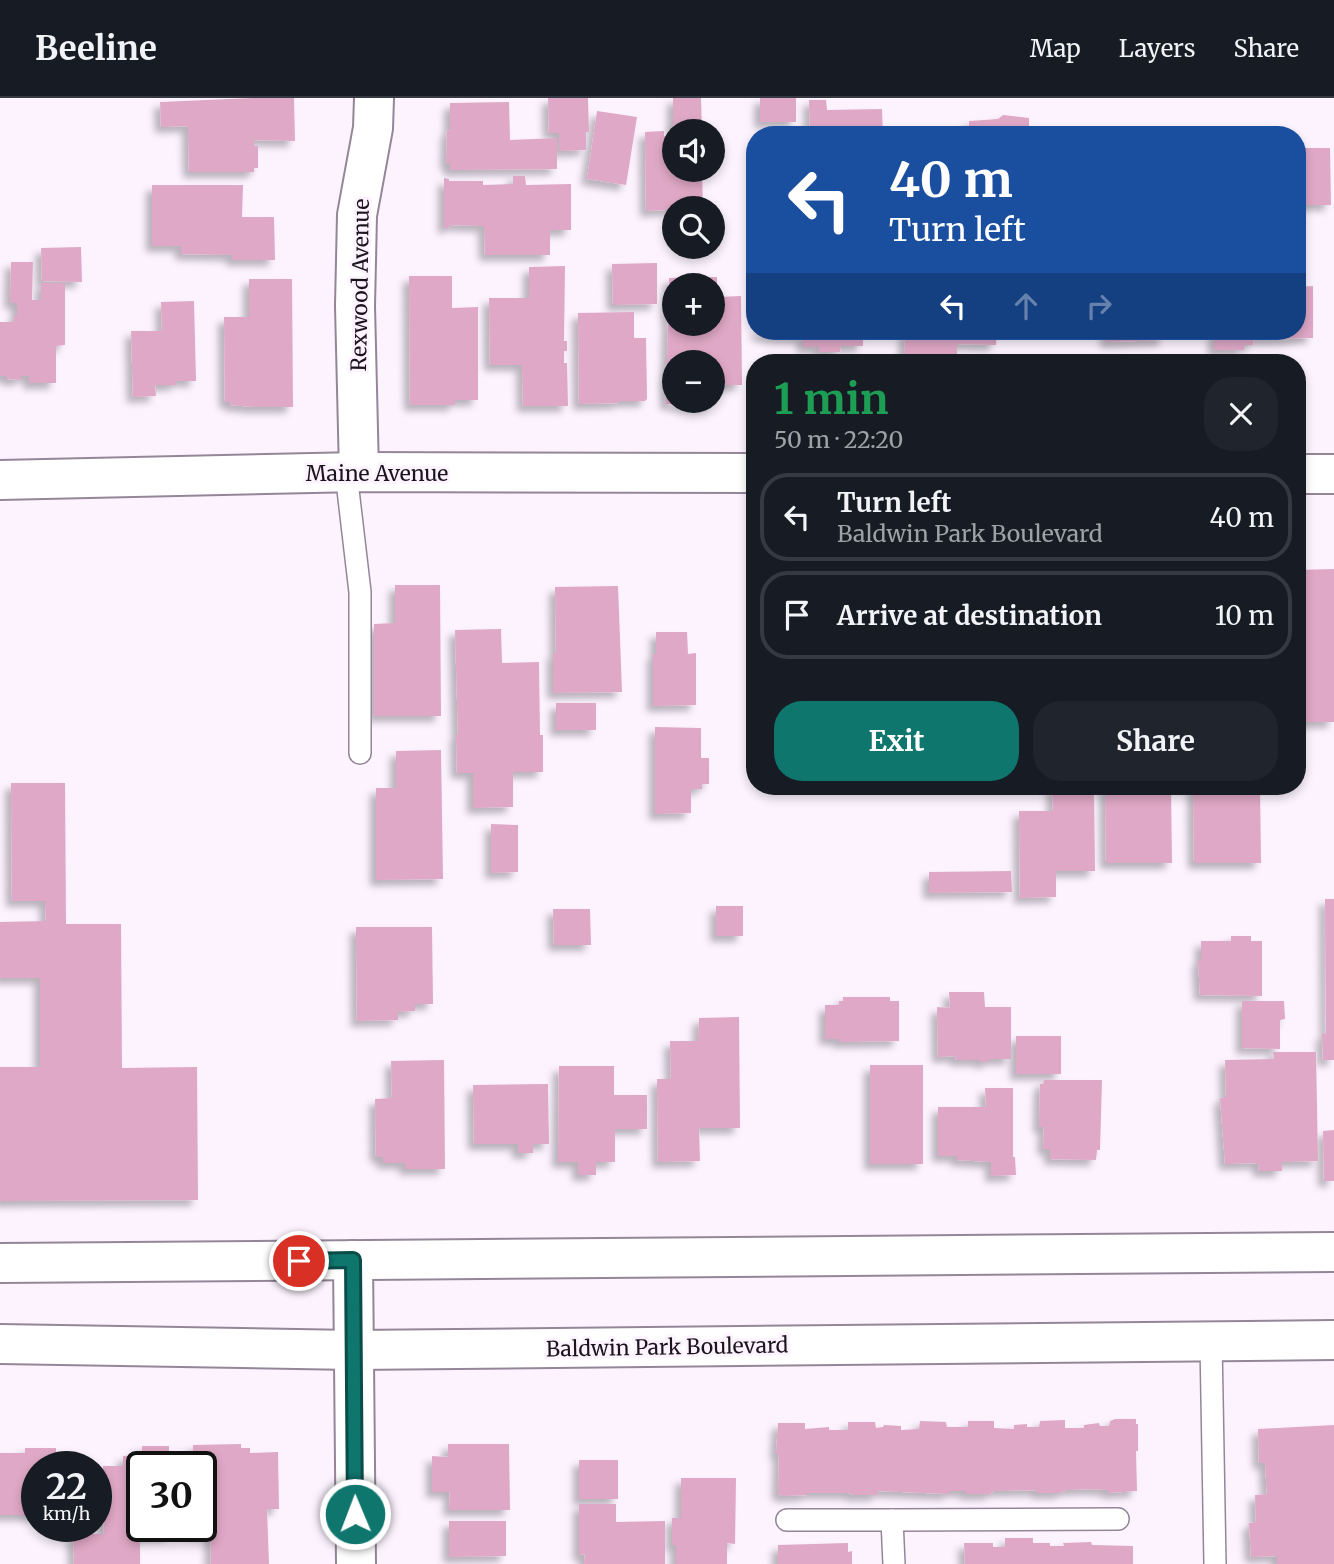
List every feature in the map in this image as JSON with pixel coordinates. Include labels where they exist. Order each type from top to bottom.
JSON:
[{"type":"main road","name":"Rexwood Avenue","points":[[353,473],[357,215],[373,128],[374,98]]},
{"type":"main road","name":"Maine Avenue","points":[[0,480],[353,473],[746,473]]},
{"type":"main road","points":[[1306,474],[1334,474]]},
{"type":"main road","points":[[0,1263],[1334,1252]]},
{"type":"main road","points":[[353,1260],[356,1564]]},
{"type":"main road","name":"Baldwin Park Boulevard","points":[[0,1344],[353,1350],[1334,1340]]},
{"type":"lane","points":[[353,473],[360,592],[360,754]]},
{"type":"lane","points":[[1211,1342],[1214,1564]]},
{"type":"lane","points":[[787,1520],[1118,1519]]},
{"type":"lane","points":[[892,1520],[894,1564]]},
{"type":"building","points":[[294,98],[295,141],[254,140],[254,146],[258,146],[258,168],[254,168],[254,172],[189,172],[188,126],[161,127],[160,102]]},
{"type":"building","points":[[548,98],[588,98],[589,132],[586,132],[586,150],[559,151],[559,133],[549,133]]},
{"type":"building","points":[[673,98],[701,98],[702,119],[673,119]]},
{"type":"building","points":[[760,98],[796,98],[796,122],[760,122]]},
{"type":"building","points":[[809,100],[826,100],[827,110],[882,109],[883,126],[810,126]]},
{"type":"building","points":[[509,102],[510,140],[557,138],[557,169],[450,170],[450,164],[446,164],[450,103]]},
{"type":"building","points":[[597,111],[637,117],[626,185],[587,179]]},
{"type":"building","points":[[1003,115],[1029,118],[1029,126],[969,126],[969,121],[998,119]]},
{"type":"building","points":[[662,131],[662,182],[702,182],[703,196],[662,196],[662,210],[646,211],[645,132]]},
{"type":"building","points":[[1306,148],[1330,148],[1331,205],[1306,205]]},
{"type":"building","points":[[513,176],[525,176],[526,185],[571,184],[571,230],[550,230],[550,255],[485,255],[484,226],[450,225],[449,228],[444,228],[444,178],[449,181],[483,181],[483,185],[513,184]]},
{"type":"building","points":[[152,185],[243,185],[242,217],[274,217],[275,260],[232,260],[232,255],[181,254],[181,246],[152,246]]},
{"type":"building","points":[[81,247],[82,282],[42,281],[41,248]]},
{"type":"building","points":[[11,262],[33,262],[32,300],[41,300],[41,283],[65,283],[65,345],[56,346],[56,383],[29,383],[29,376],[21,376],[21,380],[0,376],[0,322],[14,322],[14,316],[17,316],[17,303],[10,303]]},
{"type":"building","points":[[657,263],[657,304],[613,305],[612,264]]},
{"type":"building","points":[[565,266],[564,341],[567,341],[567,351],[564,351],[564,363],[567,363],[568,406],[523,406],[522,365],[490,365],[489,298],[529,298],[529,267]]},
{"type":"building","points":[[409,276],[452,276],[452,308],[478,307],[478,400],[455,400],[455,405],[410,405]]},
{"type":"building","points":[[249,279],[292,279],[293,407],[254,407],[230,405],[231,402],[225,402],[224,317],[249,317]]},
{"type":"building","points":[[1306,286],[1313,286],[1313,338],[1306,338]]},
{"type":"building","points":[[741,296],[742,385],[725,385],[725,350],[667,350],[668,336],[725,336],[725,297]]},
{"type":"building","points":[[194,301],[196,381],[155,385],[156,396],[133,397],[131,331],[162,331],[161,302]]},
{"type":"building","points":[[634,312],[634,338],[646,338],[647,399],[579,404],[578,313]]},
{"type":"building","points":[[803,340],[863,340],[863,346],[841,346],[840,352],[819,352],[819,347],[803,347]]},
{"type":"building","points":[[905,340],[996,340],[996,345],[957,344],[957,354],[904,354]]},
{"type":"building","points":[[1106,340],[1165,340],[1106,342]]},
{"type":"building","points":[[1214,340],[1254,340],[1253,345],[1244,345],[1244,350],[1214,350]]},
{"type":"building","points":[[1334,569],[1334,722],[1306,722],[1306,570]]},
{"type":"building","points":[[395,585],[440,585],[441,716],[374,716],[374,624],[395,623]]},
{"type":"building","points":[[618,586],[622,692],[553,693],[553,653],[556,653],[555,587]]},
{"type":"building","points":[[501,629],[502,663],[539,662],[543,772],[513,772],[513,807],[473,808],[473,773],[457,773],[455,630]]},
{"type":"building","points":[[656,632],[687,632],[688,654],[696,653],[696,705],[653,706],[653,654],[656,654]]},
{"type":"building","points":[[556,703],[596,703],[596,730],[556,730]]},
{"type":"building","points":[[655,727],[701,728],[701,758],[709,758],[709,784],[702,784],[702,789],[691,789],[691,813],[655,814]]},
{"type":"building","points":[[441,750],[443,879],[376,880],[376,788],[396,788],[396,751]]},
{"type":"building","points":[[11,783],[65,783],[66,924],[121,924],[122,1068],[197,1067],[198,1200],[0,1201],[0,1067],[40,1067],[40,978],[0,978],[0,922],[46,921],[45,901],[12,901]]},
{"type":"building","points":[[1052,795],[1094,795],[1095,871],[1056,871],[1056,897],[1020,898],[1019,811],[1053,811]]},
{"type":"building","points":[[1105,795],[1171,795],[1172,863],[1106,863]]},
{"type":"building","points":[[1193,795],[1260,795],[1261,863],[1194,863]]},
{"type":"building","points":[[491,824],[518,825],[518,872],[491,873]]},
{"type":"building","points":[[1011,871],[1012,892],[929,893],[929,872]]},
{"type":"building","points":[[1325,899],[1334,899],[1334,1060],[1323,1060],[1322,1034],[1326,1034]]},
{"type":"building","points":[[716,906],[743,906],[743,936],[716,936]]},
{"type":"building","points":[[553,909],[590,909],[591,945],[554,945]]},
{"type":"building","points":[[356,927],[432,927],[433,1004],[415,1004],[415,1011],[398,1012],[398,1020],[357,1021]]},
{"type":"building","points":[[1231,936],[1251,936],[1251,941],[1262,941],[1262,996],[1200,995],[1198,960],[1201,960],[1201,941],[1231,941]]},
{"type":"building","points":[[949,992],[984,992],[985,1007],[1011,1007],[1011,1059],[989,1059],[989,1062],[980,1062],[956,1060],[955,1056],[938,1057],[937,1007],[950,1008]]},
{"type":"building","points":[[843,997],[890,997],[890,1001],[899,1001],[899,1041],[839,1042],[839,1039],[825,1039],[825,1005],[839,1005]]},
{"type":"building","points":[[1242,1001],[1284,1001],[1285,1019],[1280,1020],[1280,1049],[1242,1048]]},
{"type":"building","points":[[739,1017],[740,1128],[699,1128],[700,1161],[658,1162],[657,1079],[671,1079],[670,1041],[698,1041],[699,1018]]},
{"type":"building","points":[[1016,1036],[1061,1036],[1061,1074],[1016,1074]]},
{"type":"building","points":[[1273,1052],[1316,1052],[1318,1161],[1282,1162],[1282,1171],[1259,1171],[1258,1163],[1225,1164],[1220,1098],[1226,1097],[1225,1060],[1274,1059]]},
{"type":"building","points":[[444,1060],[445,1169],[405,1169],[405,1163],[383,1163],[383,1157],[376,1157],[375,1099],[392,1098],[391,1061]]},
{"type":"building","points":[[870,1065],[923,1065],[923,1164],[870,1164]]},
{"type":"building","points":[[559,1066],[614,1066],[614,1095],[647,1095],[647,1129],[615,1129],[615,1162],[596,1162],[596,1175],[578,1175],[578,1162],[558,1162]]},
{"type":"building","points":[[1044,1080],[1102,1080],[1100,1150],[1097,1150],[1096,1160],[1050,1159],[1050,1149],[1043,1149],[1044,1127],[1039,1127],[1040,1084],[1043,1084]]},
{"type":"building","points":[[548,1084],[549,1144],[533,1144],[533,1153],[518,1153],[518,1144],[474,1144],[473,1085]]},
{"type":"building","points":[[985,1088],[1013,1088],[1013,1157],[1016,1175],[991,1176],[991,1162],[957,1160],[957,1156],[938,1156],[938,1107],[986,1107]]},
{"type":"building","points":[[1334,1130],[1334,1181],[1324,1181],[1323,1131]]},
{"type":"building","points":[[1136,1419],[1138,1424],[1137,1491],[1108,1493],[1108,1490],[1090,1489],[1066,1490],[1060,1493],[1037,1493],[1037,1490],[994,1491],[990,1494],[966,1494],[966,1491],[949,1491],[949,1494],[878,1491],[878,1495],[778,1494],[778,1423],[805,1423],[805,1429],[829,1427],[829,1430],[848,1430],[848,1422],[875,1422],[876,1428],[884,1425],[901,1426],[901,1430],[919,1429],[920,1421],[946,1422],[947,1427],[968,1427],[968,1421],[994,1421],[994,1428],[1014,1429],[1014,1425],[1039,1427],[1040,1421],[1065,1420],[1065,1428],[1084,1428],[1084,1425],[1099,1423],[1100,1426],[1109,1426],[1110,1421]]},
{"type":"building","points":[[1334,1425],[1334,1564],[1277,1564],[1277,1556],[1251,1557],[1249,1523],[1256,1522],[1255,1495],[1267,1494],[1265,1463],[1259,1463],[1258,1429]]},
{"type":"building","points":[[241,1444],[241,1448],[250,1448],[250,1453],[278,1452],[279,1509],[267,1509],[269,1564],[211,1564],[210,1542],[217,1542],[217,1451],[193,1451],[193,1445]]},
{"type":"building","points":[[448,1444],[509,1444],[510,1510],[449,1510],[450,1492],[432,1492],[432,1456],[448,1457]]},
{"type":"building","points":[[142,1446],[169,1446],[169,1451],[142,1451]]},
{"type":"building","points":[[25,1448],[56,1448],[56,1451],[25,1451]]},
{"type":"building","points":[[0,1453],[21,1453],[21,1515],[0,1515]]},
{"type":"building","points":[[123,1456],[126,1456],[126,1542],[140,1542],[140,1564],[74,1564],[73,1542],[112,1542],[112,1466],[123,1466]]},
{"type":"building","points":[[579,1460],[618,1460],[618,1499],[579,1499]]},
{"type":"building","points":[[681,1478],[736,1478],[735,1544],[727,1543],[727,1564],[676,1564],[676,1545],[672,1545],[672,1518],[681,1518]]},
{"type":"building","points":[[579,1504],[616,1504],[616,1522],[665,1521],[665,1564],[584,1564],[585,1554],[579,1555]]},
{"type":"building","points":[[449,1521],[506,1521],[506,1556],[449,1557]]},
{"type":"building","points":[[1005,1538],[1033,1538],[1033,1543],[1050,1543],[1050,1546],[1091,1542],[1092,1545],[1133,1546],[1133,1564],[965,1564],[964,1543],[993,1543],[993,1547],[1005,1547]]},
{"type":"building","points":[[848,1543],[848,1552],[852,1551],[852,1564],[778,1564],[778,1545]]},
{"type":"route","points":[[299,1261],[353,1260],[355,1514]]}]
